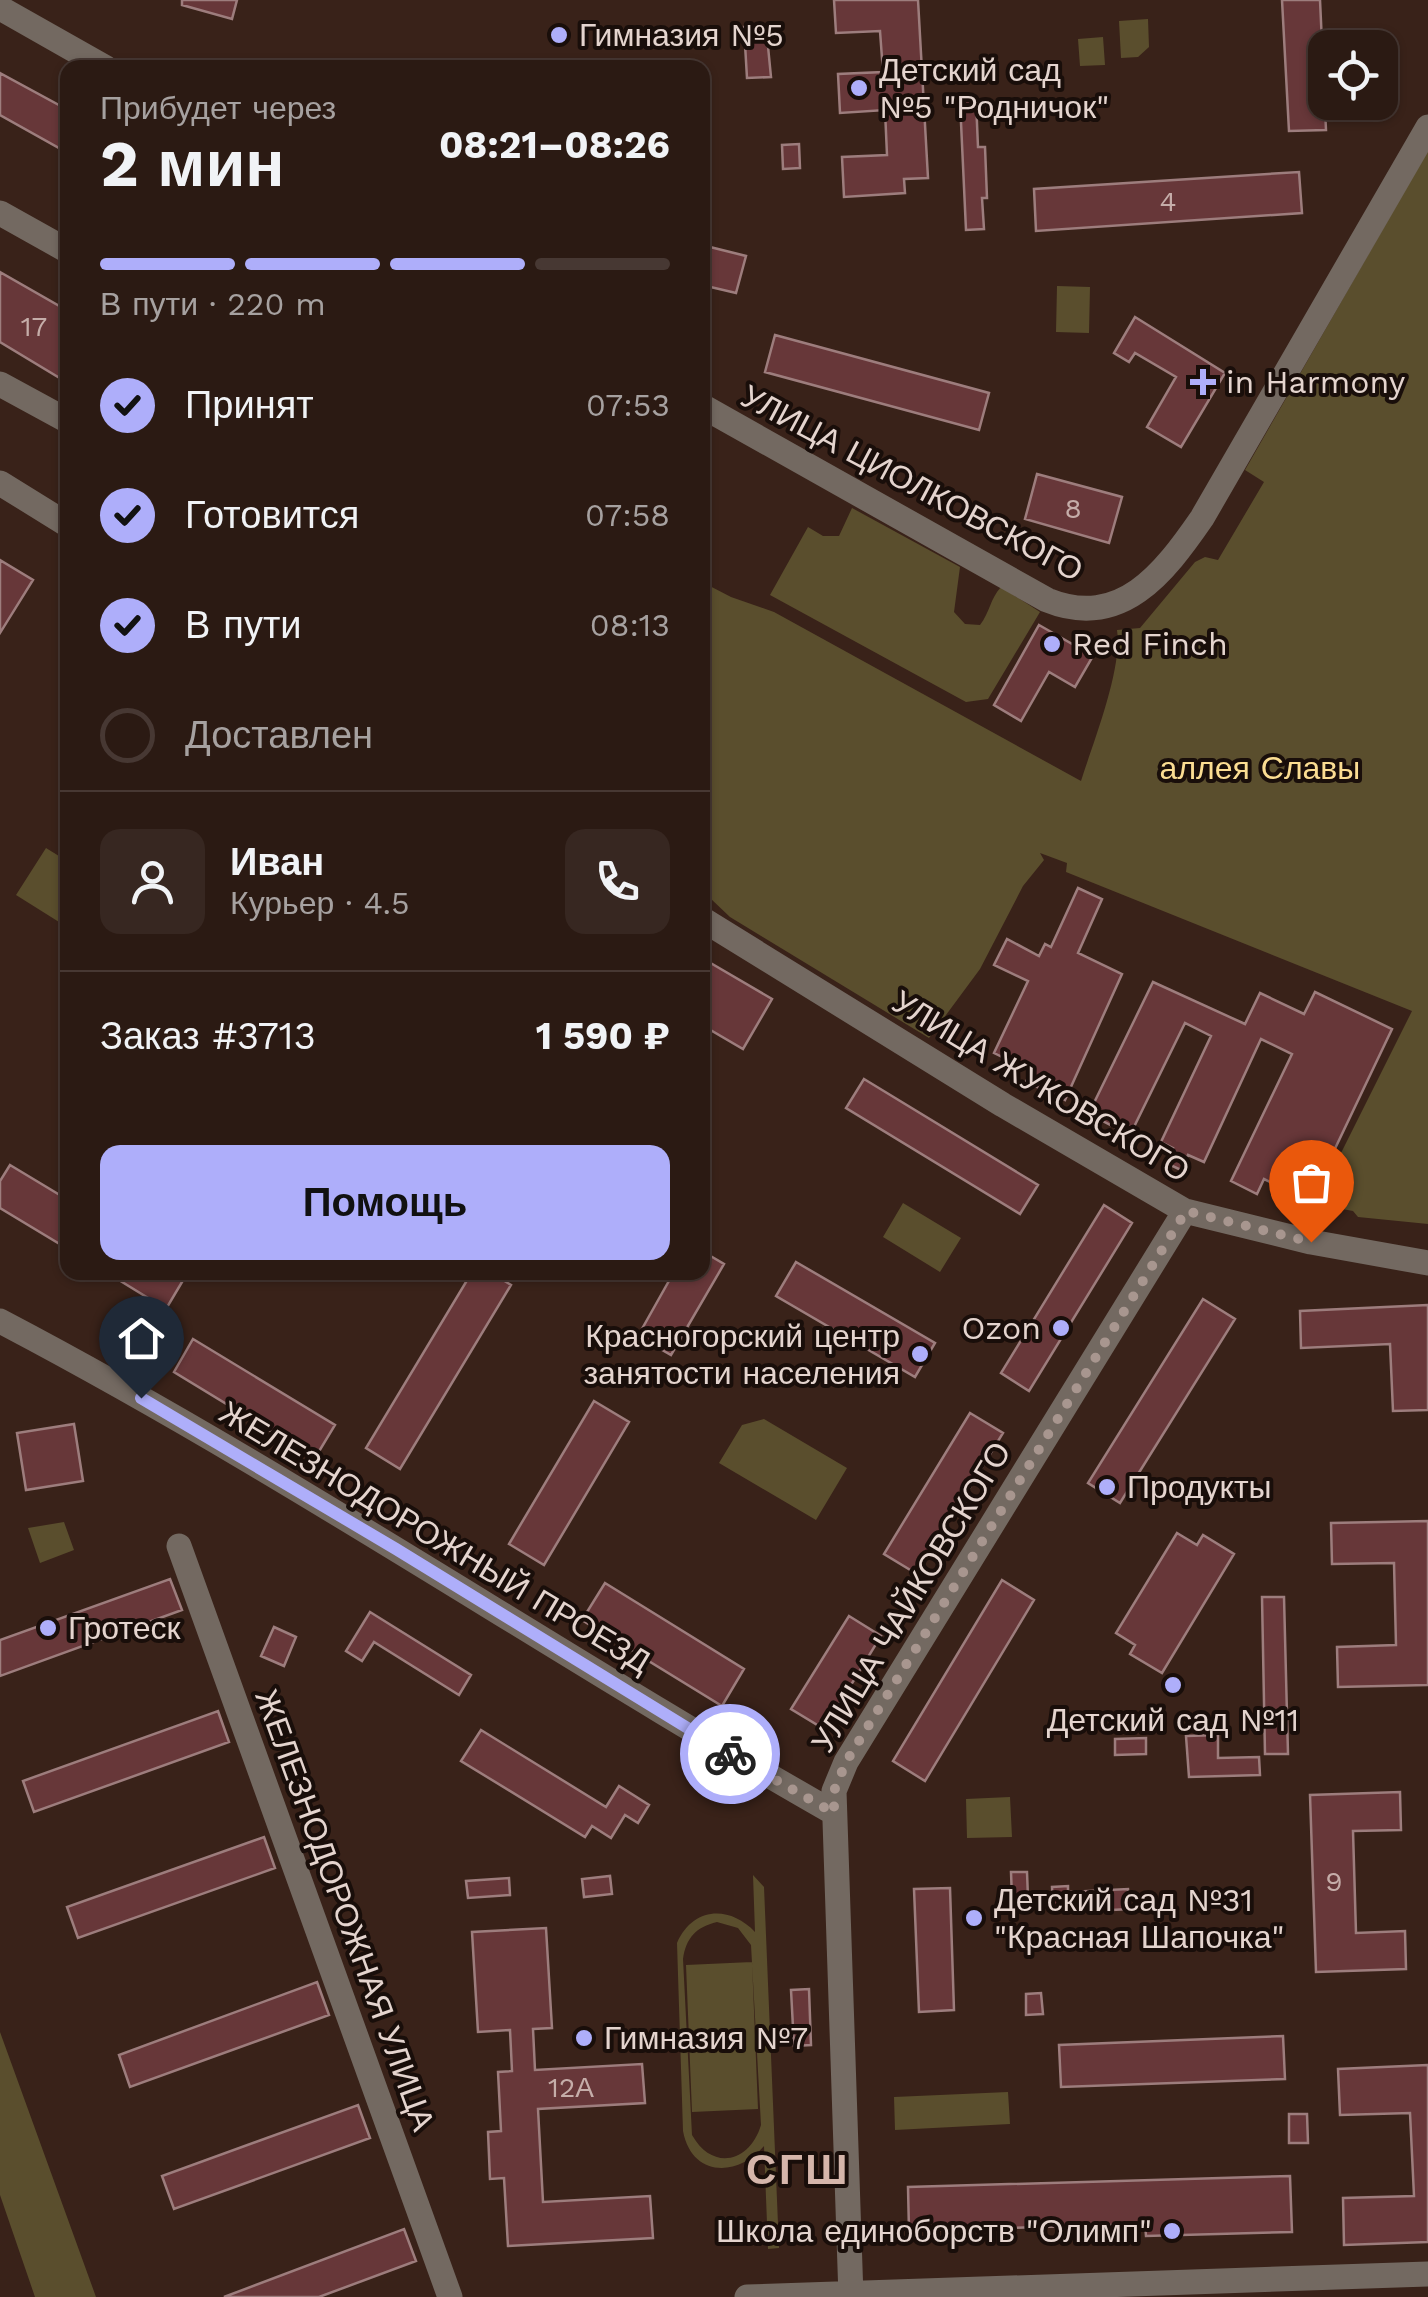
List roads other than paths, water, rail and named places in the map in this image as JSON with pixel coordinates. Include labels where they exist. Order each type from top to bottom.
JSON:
[{"type":"street","points":[[0,8],[92,60]]},
{"type":"street","name":"УЛИЦА ЦИОЛКОВСКОГО","points":[[710,410],[1047,600],[1070,609],[1092,610],[1114,604],[1148,585],[1176,556],[1202,518],[1428,127]]},
{"type":"street","points":[[0,213],[60,247]]},
{"type":"street","points":[[0,384],[60,417]]},
{"type":"street","points":[[0,483],[60,520]]},
{"type":"street","name":"УЛИЦА ЖУКОВСКОГО","points":[[710,924],[1003,1105],[1186,1211],[1311,1242],[1428,1263]]},
{"type":"street","name":"УЛИЦА ЧАЙКОВСКОГО","points":[[850,2295],[834,1791],[846,1762],[1186,1211]]},
{"type":"street","name":"ЖЕЛЕЗНОДОРОЖНЫЙ ПРОЕЗД","points":[[0,1321],[97,1370],[735,1757],[834,1813]]},
{"type":"street","name":"ЖЕЛЕЗНОДОРОЖНАЯ УЛИЦА","points":[[179,1546],[450,2297]]},
{"type":"street","points":[[747,2297],[1428,2274]]},
{"type":"place","name":"Гимназия №5","points":[[559,35]]},
{"type":"place","name":"Детский сад №5 \"Родничок\"","points":[[859,88]]},
{"type":"place","name":"in Harmony","points":[[1203,382]]},
{"type":"place","name":"Red Finch","points":[[1052,644]]},
{"type":"place","name":"Ozon","points":[[1061,1328]]},
{"type":"place","name":"Красногорский центр занятости населения","points":[[920,1354]]},
{"type":"place","name":"Продукты","points":[[1107,1487]]},
{"type":"place","name":"Гротеск","points":[[48,1628]]},
{"type":"place","name":"Детский сад №11","points":[[1173,1685]]},
{"type":"place","name":"Детский сад №31 \"Красная Шапочка\"","points":[[974,1918]]},
{"type":"place","name":"Гимназия №7","points":[[584,2038]]},
{"type":"place","name":"Школа единоборств \"Олимп\"","points":[[1172,2231]]},
{"type":"district","name":"СГШ","points":[[798,2169]]},
{"type":"park label","name":"аллея Славы","points":[[1260,768]]}]
